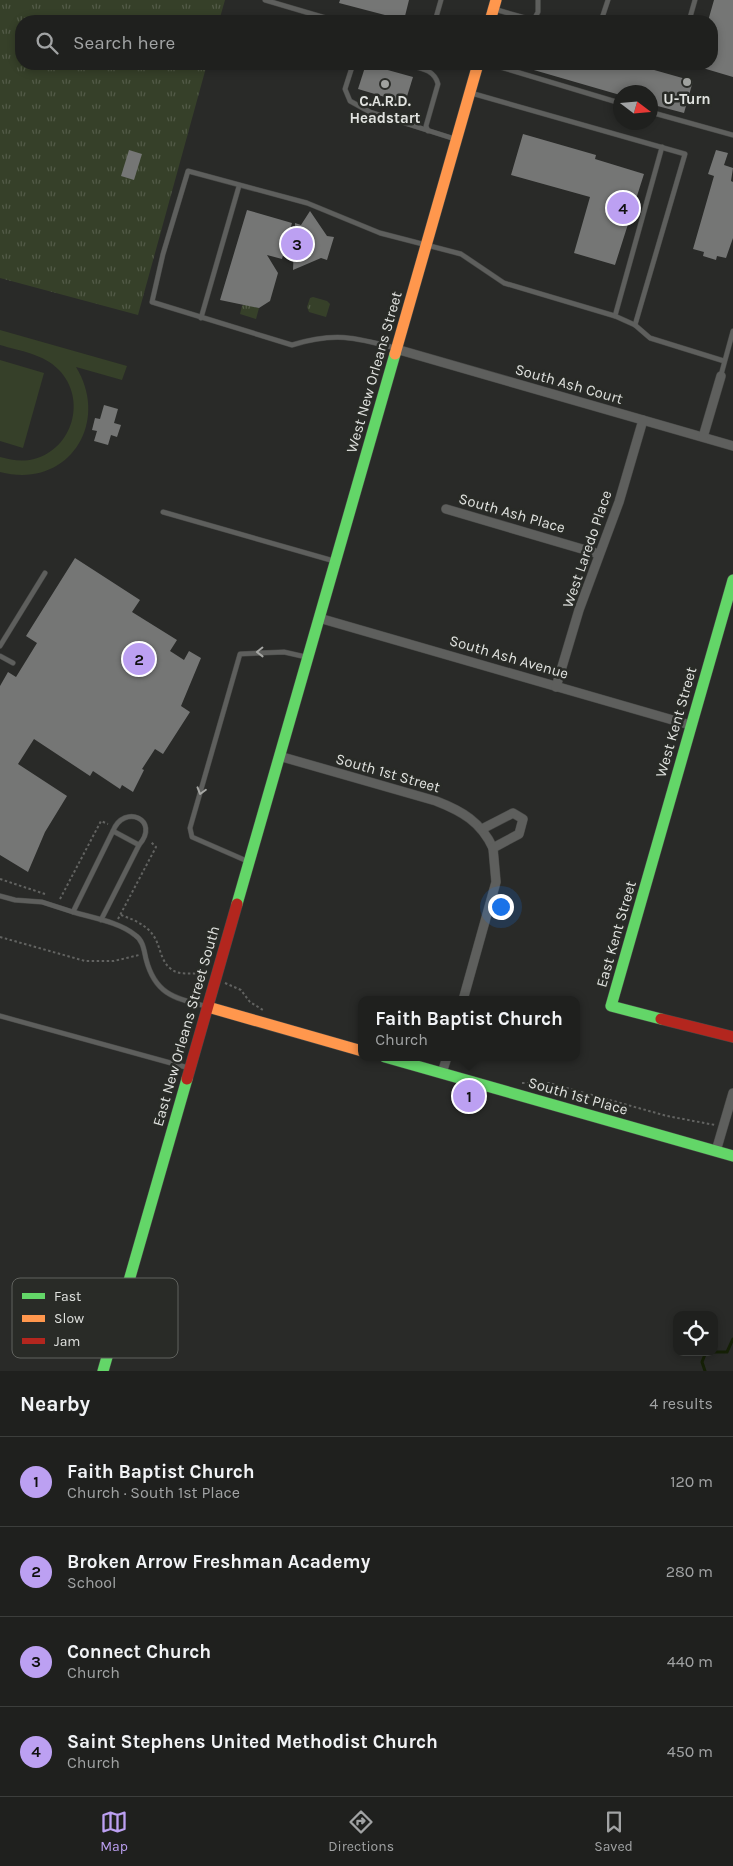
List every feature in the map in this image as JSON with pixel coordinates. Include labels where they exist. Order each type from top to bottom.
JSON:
[{"type":"main road","name":"West New Orleans Street","points":[[299,689],[476,70]]},
{"type":"main road","name":"West Kent Street","points":[[650,871],[690,724],[733,580]]},
{"type":"main road","name":"East New Orleans Street South","points":[[130,1278],[299,689]]},
{"type":"main road","name":"East Kent Street","points":[[650,871],[611,1006],[733,1037]]},
{"type":"main road","points":[[208,1007],[358,1049]]},
{"type":"main road","name":"South 1st Place","points":[[398,1061],[733,1156]]},
{"type":"main road","name":"East New Orleans Street South","points":[[103,1371],[107,1358]]},
{"type":"street","name":"South Ash Court","points":[[396,349],[733,446]]},
{"type":"street","points":[[703,437],[721,376]]},
{"type":"street","name":"West Laredo Place","points":[[556,687],[579,610],[619,502],[643,420]]},
{"type":"street","name":"South Ash Place","points":[[446,509],[599,554]]},
{"type":"street","name":"South Ash Avenue","points":[[319,618],[690,724]]},
{"type":"street","name":"South 1st Street","points":[[279,756],[436,801],[466,815],[482,829],[493,848]]},
{"type":"street","points":[[464,996],[496,882],[493,848],[518,834],[523,819],[513,813],[482,829]]},
{"type":"street","points":[[442,1074],[446,1061]]},
{"type":"street","points":[[716,1152],[733,1093]]},
{"type":"lane","points":[[266,0],[316,15]]},
{"type":"lane","points":[[437,15],[441,0]]},
{"type":"lane","points":[[537,15],[538,0]]},
{"type":"lane","points":[[603,15],[608,0]]},
{"type":"lane","points":[[691,15],[695,0]]},
{"type":"lane","points":[[495,4],[520,15]]},
{"type":"lane","points":[[351,70],[345,89],[350,101],[370,112],[456,139]]},
{"type":"lane","points":[[425,70],[436,77],[438,84],[426,126],[428,131]]},
{"type":"lane","points":[[512,70],[522,75],[613,101]]},
{"type":"lane","points":[[470,92],[685,154],[635,325]]},
{"type":"lane","points":[[658,114],[733,135]]},
{"type":"lane","points":[[615,316],[662,147]]},
{"type":"lane","points":[[396,349],[341,336],[314,338],[292,345],[152,302],[163,254],[188,171],[306,203],[380,233],[461,254],[504,283],[615,316],[635,325],[650,338],[724,361]]},
{"type":"lane","points":[[200,318],[240,186]]},
{"type":"lane","points":[[721,376],[733,331]]},
{"type":"lane","points":[[163,512],[335,561]]},
{"type":"lane","points":[[0,646],[45,573]]},
{"type":"lane","points":[[249,862],[192,837],[190,828],[240,654],[284,652],[308,658]]},
{"type":"lane","points":[[0,656],[13,664]]},
{"type":"lane","points":[[73,912],[116,824],[122,819],[136,817],[142,820],[147,832],[145,838],[139,846],[101,920]]},
{"type":"lane","points":[[113,832],[139,846]]},
{"type":"lane","points":[[0,896],[15,900],[42,902],[121,927],[136,935],[142,943],[154,981],[166,993],[208,1007]]},
{"type":"lane","points":[[0,1016],[190,1068]]},
{"type":"path","points":[[60,900],[101,821],[108,825],[110,820]]},
{"type":"path","points":[[105,913],[119,919],[156,847],[150,843],[153,835]]},
{"type":"path","points":[[0,879],[60,900],[76,903]]},
{"type":"path","points":[[120,915],[147,928],[156,938],[165,961],[172,969],[186,974],[201,974]]},
{"type":"path","points":[[0,937],[91,961],[114,961],[138,955]]},
{"type":"path","points":[[154,950],[160,949]]},
{"type":"path","points":[[230,986],[237,988],[250,1002],[267,1012]]},
{"type":"path","name":"South 1st Place","points":[[517,1083],[549,1083],[659,1114],[718,1126]]},
{"type":"green space","points":[[0,0],[225,0],[221,15],[15,15],[15,70],[205,70],[138,315],[0,278]]},
{"type":"green space","points":[[313,297],[327,301],[330,304],[326,317],[309,312],[307,307],[310,298]]},
{"type":"green space","points":[[245,304],[259,308],[256,319],[240,314],[242,306]]},
{"type":"green space","points":[[0,330],[127,366],[122,380],[76,367],[86,389],[88,410],[85,430],[76,448],[63,462],[45,471],[24,475],[0,472],[0,457],[17,460],[34,459],[58,445],[72,422],[74,408],[68,382],[59,370],[46,360],[0,345]]},
{"type":"green space","points":[[0,360],[44,373],[23,448],[0,441]]},
{"type":"building","points":[[340,0],[409,0],[405,15],[385,15],[339,3]]},
{"type":"building","points":[[714,0],[733,0],[733,77],[709,70],[718,70],[718,15],[710,15]]},
{"type":"building","name":"C.A.R.D. Headstart","points":[[364,70],[388,70],[413,77],[405,103],[358,89]]},
{"type":"building","points":[[534,70],[654,70],[693,81],[684,113],[658,106],[658,85],[613,85],[613,93]]},
{"type":"building","points":[[523,134],[596,155],[595,159],[644,174],[615,265],[574,253],[590,197],[511,175]]},
{"type":"building","points":[[129,150],[142,154],[134,180],[121,176]]},
{"type":"building","points":[[716,150],[728,153],[724,165],[733,168],[731,181],[733,182],[733,238],[726,258],[717,256],[716,260],[703,256],[704,252],[693,249],[714,176],[708,174]]},
{"type":"building","points":[[247,210],[292,223],[282,259],[267,255],[278,273],[270,301],[259,308],[220,300]]},
{"type":"building","points":[[310,211],[327,236],[334,237],[327,260],[321,258],[293,270],[295,223],[301,225]]},
{"type":"building","points":[[104,405],[118,409],[114,423],[121,425],[117,437],[111,435],[108,445],[94,441],[97,431],[92,430],[95,418],[100,419]]},
{"type":"building","points":[[75,558],[140,600],[132,612],[177,640],[170,651],[184,660],[189,651],[201,658],[181,706],[190,712],[163,754],[155,749],[142,769],[144,770],[133,792],[122,785],[120,789],[93,771],[90,776],[34,739],[18,764],[67,796],[45,832],[28,872],[0,855],[0,686],[8,672],[16,677],[37,643],[26,636]]},
{"type":"waterway","points":[[718,1352],[727,1352],[733,1339]]},
{"type":"waterway","points":[[704,1356],[702,1362],[705,1371]]},
{"type":"traffic: fast","points":[[237,904],[395,354]]},
{"type":"traffic: fast","points":[[661,1019],[611,1006],[733,580]]},
{"type":"traffic: fast","points":[[399,1061],[733,1156]]},
{"type":"traffic: fast","points":[[130,1278],[187,1079]]},
{"type":"traffic: fast","points":[[103,1371],[107,1358]]},
{"type":"traffic: slow","points":[[492,15],[496,0]]},
{"type":"traffic: slow","points":[[395,354],[476,70]]},
{"type":"traffic: slow","points":[[208,1007],[358,1050]]},
{"type":"traffic: jam","points":[[187,1079],[237,904]]},
{"type":"traffic: jam","points":[[661,1019],[733,1037]]},
{"type":"place","name":"U-Turn","points":[[687,82]]},
{"type":"place","name":"C.A.R.D. Headstart","points":[[385,84]]},
{"type":"place","name":"Saint Stephens United Methodist Church","points":[[623,208]]},
{"type":"place","name":"Connect Church","points":[[297,244]]},
{"type":"place","name":"Broken Arrow Freshman Academy","points":[[139,659]]},
{"type":"place","name":"Faith Baptist Church","points":[[469,1096]]}]
